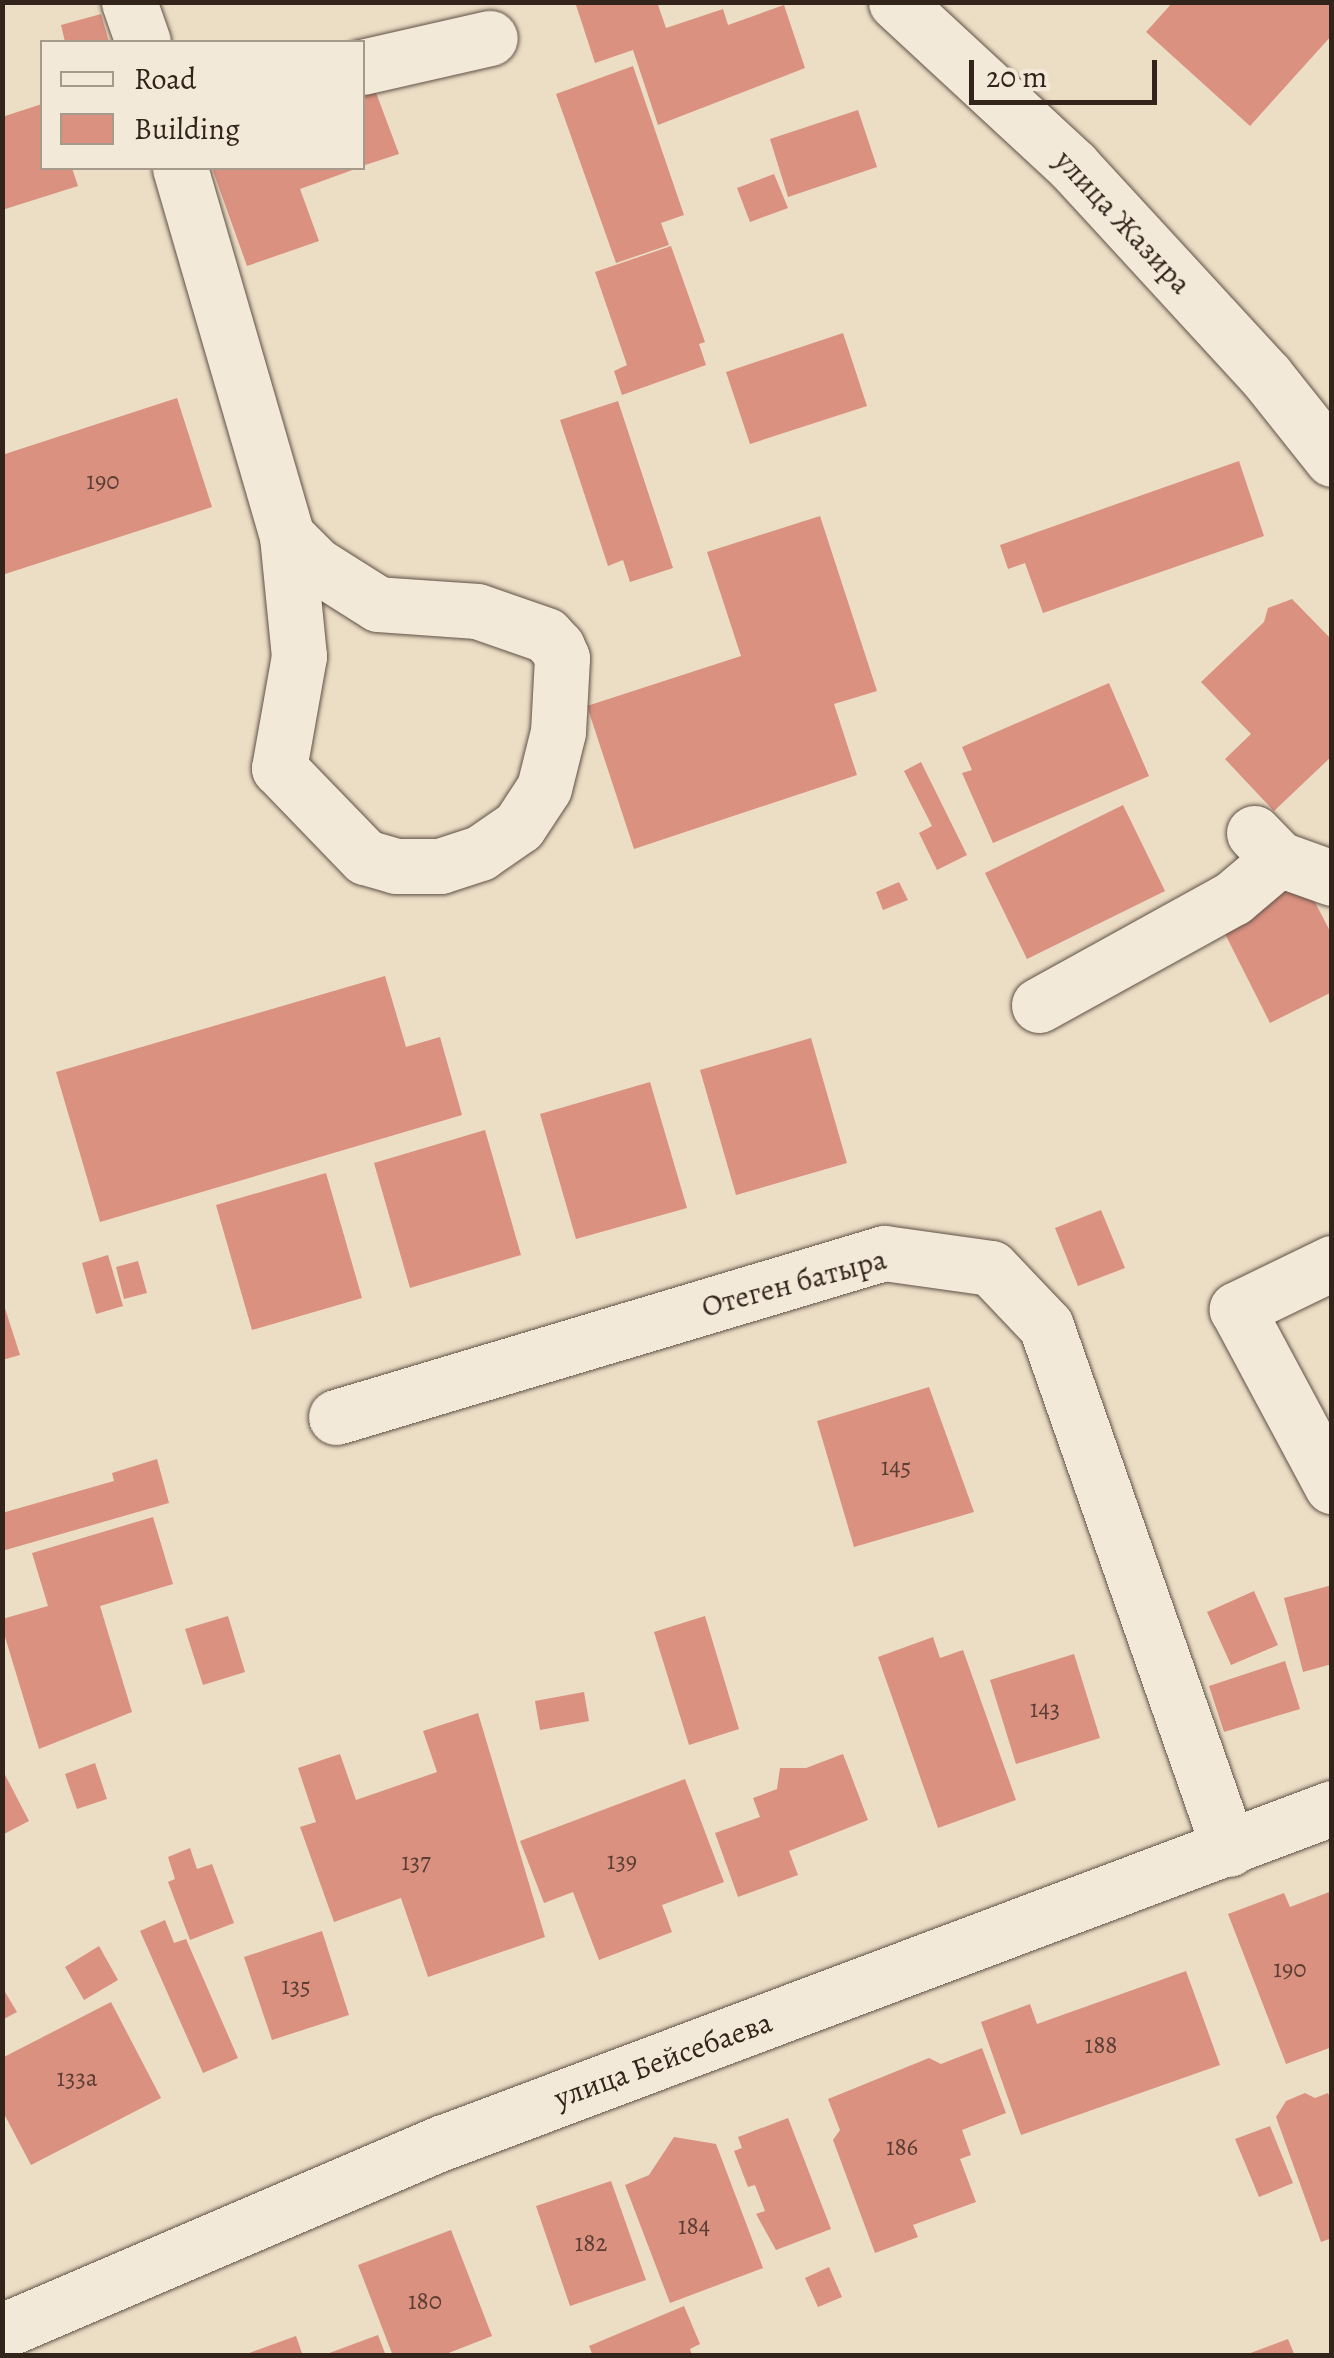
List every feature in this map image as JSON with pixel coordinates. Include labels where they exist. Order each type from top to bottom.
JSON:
[{"type":"street","points":[[129,2],[141,40]]},
{"type":"street","name":"улица Жазира","points":[[896,2],[1073,166],[1266,376],[1332,458]]},
{"type":"street","points":[[365,66],[490,38]]},
{"type":"street","points":[[181,170],[287,536],[299,656],[279,768],[366,857],[396,866],[440,866],[480,853],[519,826],[544,788],[558,732],[562,658],[556,647],[546,635],[477,611],[378,604],[316,565],[287,536]]},
{"type":"street","points":[[1038,1005],[1232,898],[1266,846],[1332,878]]},
{"type":"street","name":"Отеген батыра","points":[[336,1417],[884,1253],[991,1268],[1046,1326],[1230,1849]]},
{"type":"street","points":[[1332,1263],[1236,1309],[1332,1486]]},
{"type":"street","name":"улица Бейсебаева","points":[[2,2331],[444,2142],[1332,1808]]},
{"type":"building","points":[[575,2],[657,2],[666,28],[723,9],[728,25],[784,5],[805,68],[658,125],[633,50],[595,63]]},
{"type":"building","points":[[1173,2],[1332,2],[1332,35],[1250,126],[1146,32]]},
{"type":"building","points":[[101,14],[108,40],[65,40],[61,25]]},
{"type":"building","points":[[633,66],[684,215],[661,223],[669,245],[616,263],[556,94]]},
{"type":"building","points":[[375,90],[399,154],[365,165],[365,93]]},
{"type":"building","points":[[40,105],[40,170],[73,170],[78,186],[2,210],[2,117]]},
{"type":"building","points":[[858,110],[877,167],[788,197],[770,139]]},
{"type":"building","points":[[213,170],[352,170],[300,189],[319,241],[247,266]]},
{"type":"building","points":[[774,174],[788,208],[750,222],[737,188]]},
{"type":"building","points":[[671,246],[705,342],[699,344],[706,365],[622,395],[614,371],[627,365],[595,272]]},
{"type":"building","points":[[843,333],[867,406],[750,444],[726,372]]},
{"type":"building","points":[[177,398],[212,507],[2,575],[2,455]]},
{"type":"building","points":[[618,401],[673,568],[630,582],[623,560],[608,566],[560,420]]},
{"type":"building","points":[[1239,461],[1264,536],[1043,613],[1025,563],[1008,569],[1000,545]]},
{"type":"building","points":[[820,516],[877,691],[834,704],[857,775],[634,849],[587,706],[741,656],[707,552]]},
{"type":"building","points":[[1292,599],[1332,640],[1332,756],[1274,811],[1225,759],[1251,734],[1201,682],[1264,622],[1268,608]]},
{"type":"building","points":[[1109,683],[1149,776],[993,843],[962,773],[972,770],[962,747]]},
{"type":"building","points":[[921,762],[967,855],[937,870],[919,833],[932,826],[904,771]]},
{"type":"building","points":[[1123,805],[1165,891],[1027,959],[985,873]]},
{"type":"building","points":[[1302,877],[1332,935],[1332,992],[1270,1023],[1218,920]]},
{"type":"building","points":[[899,882],[908,900],[883,910],[876,892]]},
{"type":"building","points":[[385,976],[406,1047],[440,1037],[462,1115],[100,1222],[56,1072]]},
{"type":"building","points":[[811,1038],[847,1163],[736,1195],[700,1070]]},
{"type":"building","points":[[650,1082],[687,1208],[576,1239],[540,1114]]},
{"type":"building","points":[[485,1130],[521,1255],[410,1288],[374,1163]]},
{"type":"building","points":[[326,1173],[362,1298],[252,1330],[216,1205]]},
{"type":"building","points":[[1101,1210],[1125,1268],[1078,1286],[1055,1228]]},
{"type":"building","points":[[108,1255],[123,1306],[96,1314],[82,1263]]},
{"type":"building","points":[[138,1261],[147,1293],[124,1299],[116,1267]]},
{"type":"building","points":[[2,1299],[20,1355],[2,1360]]},
{"type":"building","points":[[929,1387],[974,1512],[854,1547],[817,1421]]},
{"type":"building","points":[[157,1459],[169,1503],[2,1551],[2,1513],[114,1481],[112,1473]]},
{"type":"building","points":[[153,1517],[173,1584],[100,1606],[132,1712],[39,1749],[2,1627],[2,1619],[48,1606],[32,1553]]},
{"type":"building","points":[[1332,1585],[1332,1664],[1303,1672],[1284,1598]]},
{"type":"building","points":[[1254,1591],[1278,1645],[1231,1665],[1207,1612]]},
{"type":"building","points":[[228,1616],[245,1672],[203,1685],[185,1629]]},
{"type":"building","points":[[705,1616],[739,1729],[689,1745],[654,1632]]},
{"type":"building","points":[[933,1637],[940,1658],[963,1650],[1016,1800],[938,1828],[878,1657]]},
{"type":"building","points":[[1074,1654],[1100,1738],[1016,1764],[990,1680]]},
{"type":"building","points":[[1285,1661],[1300,1709],[1224,1732],[1209,1686]]},
{"type":"building","points":[[584,1692],[589,1721],[540,1730],[535,1701]]},
{"type":"building","points":[[478,1713],[545,1937],[428,1977],[401,1898],[334,1922],[300,1827],[316,1822],[298,1768],[340,1754],[356,1800],[437,1772],[423,1731]]},
{"type":"building","points":[[843,1754],[868,1820],[789,1851],[798,1875],[738,1897],[715,1833],[760,1817],[753,1798],[777,1789],[780,1768],[806,1768]]},
{"type":"building","points":[[95,1763],[107,1799],[77,1809],[65,1774]]},
{"type":"building","points":[[2,1769],[29,1821],[2,1835]]},
{"type":"building","points":[[685,1779],[724,1882],[662,1905],[672,1932],[599,1960],[573,1892],[544,1903],[520,1841]]},
{"type":"building","points":[[190,1848],[197,1869],[212,1864],[234,1923],[190,1940],[168,1882],[175,1879],[168,1857]]},
{"type":"building","points":[[1332,1891],[1332,2047],[1286,2064],[1228,1914],[1284,1893],[1290,1907]]},
{"type":"building","points":[[165,1920],[174,1943],[186,1939],[238,2058],[203,2073],[140,1931]]},
{"type":"building","points":[[322,1931],[349,2015],[272,2040],[244,1957]]},
{"type":"building","points":[[99,1946],[118,1980],[84,2000],[65,1967]]},
{"type":"building","points":[[1186,1971],[1220,2065],[1021,2135],[981,2022],[1030,2004],[1037,2024]]},
{"type":"building","points":[[2,1987],[17,2012],[2,2020]]},
{"type":"building","points":[[111,2002],[161,2098],[31,2165],[2,2110],[2,2058]]},
{"type":"building","points":[[982,2048],[1006,2113],[962,2130],[971,2155],[960,2159],[976,2202],[913,2225],[918,2237],[875,2253],[833,2140],[840,2130],[828,2099],[929,2058],[941,2064]]},
{"type":"building","points":[[1305,2093],[1315,2098],[1328,2093],[1332,2103],[1332,2238],[1321,2242],[1276,2117],[1286,2101]]},
{"type":"building","points":[[788,2118],[831,2229],[776,2250],[756,2214],[765,2211],[755,2185],[748,2187],[734,2151],[742,2148],[738,2137]]},
{"type":"building","points":[[1270,2126],[1293,2183],[1259,2197],[1235,2139]]},
{"type":"building","points":[[674,2137],[716,2144],[763,2268],[670,2303],[625,2185],[649,2175]]},
{"type":"building","points":[[611,2181],[646,2280],[570,2306],[536,2206]]},
{"type":"building","points":[[451,2230],[492,2336],[441,2356],[393,2356],[358,2265]]},
{"type":"building","points":[[829,2267],[842,2297],[818,2307],[805,2278]]},
{"type":"building","points":[[684,2306],[700,2344],[690,2349],[692,2356],[593,2356],[589,2346]]},
{"type":"building","points":[[378,2335],[386,2356],[324,2356],[324,2355]]},
{"type":"building","points":[[296,2336],[303,2356],[244,2356],[244,2355]]},
{"type":"building","points":[[1288,2339],[1295,2356],[1245,2356],[1245,2355]]}]
